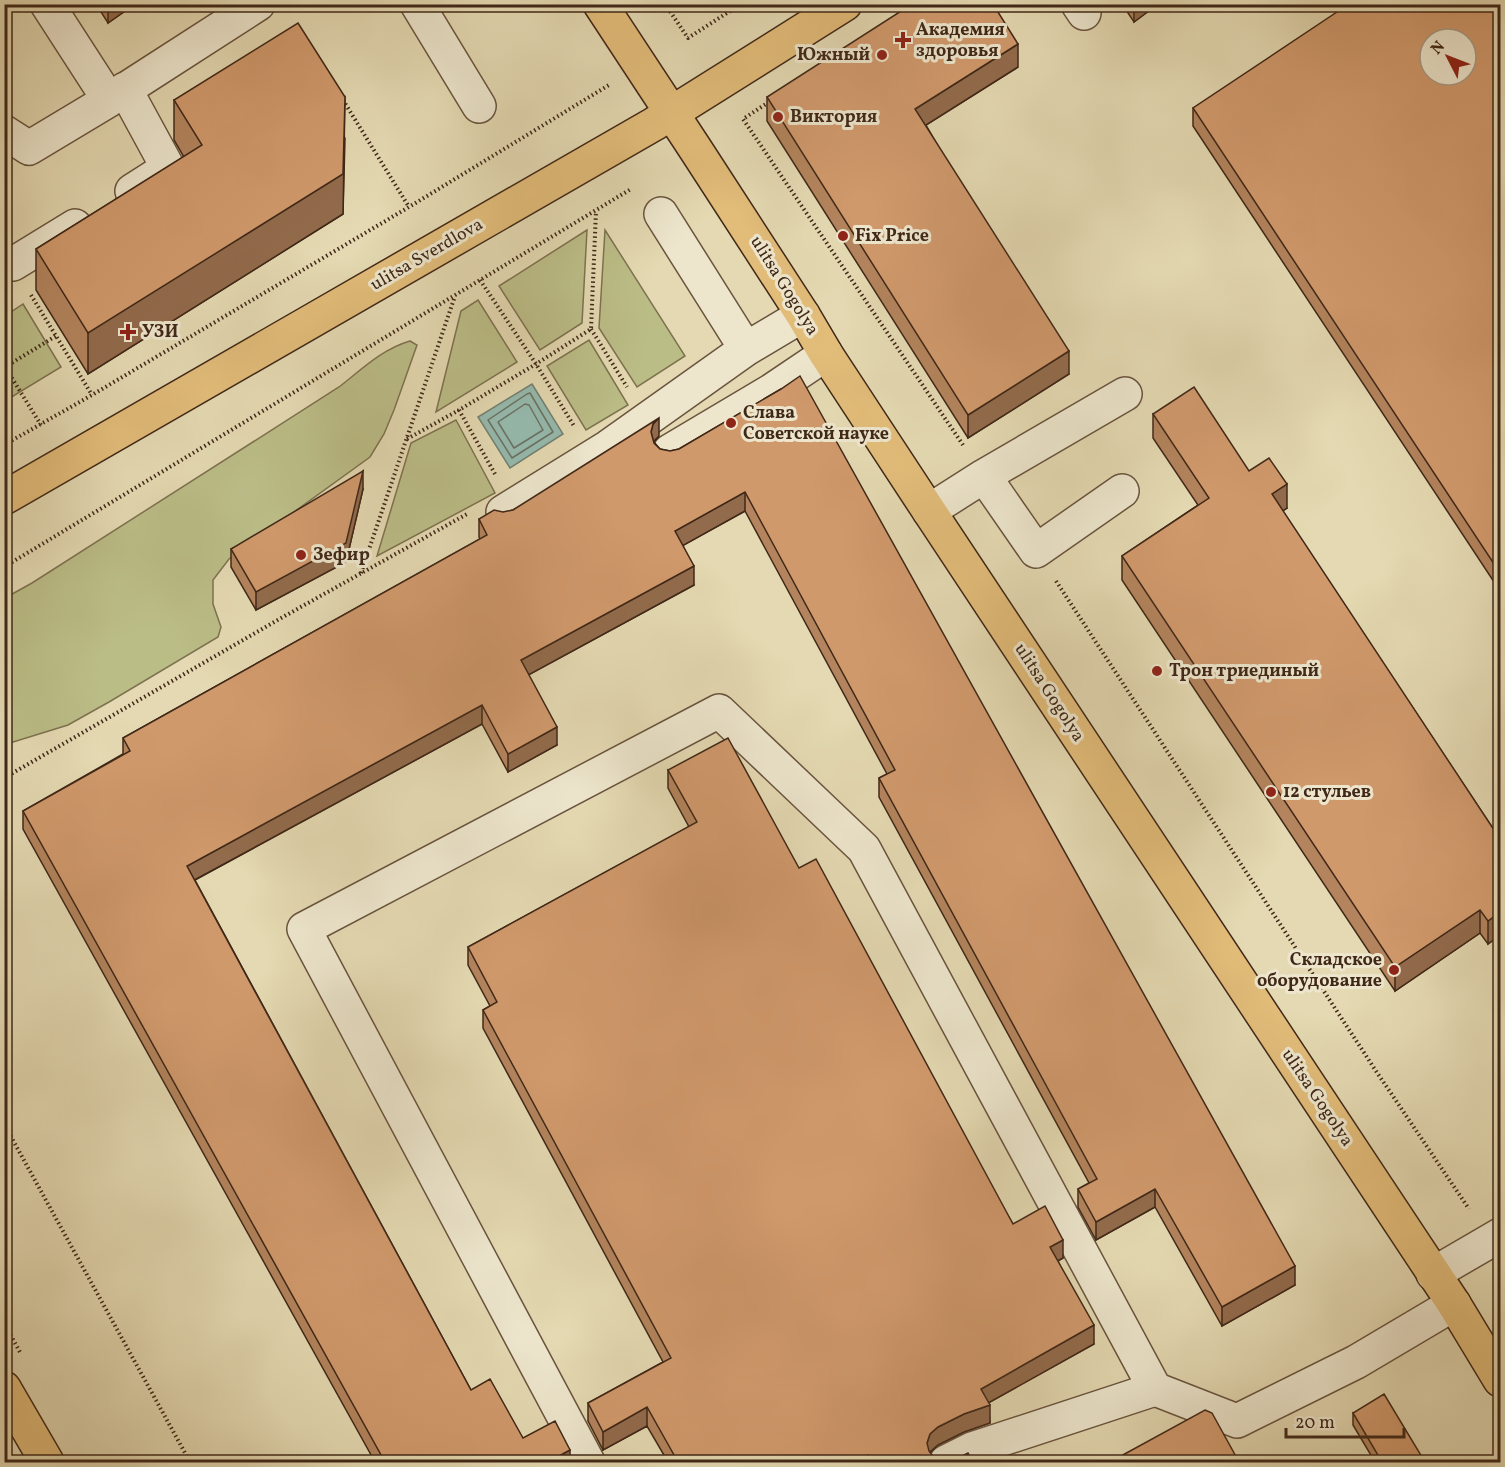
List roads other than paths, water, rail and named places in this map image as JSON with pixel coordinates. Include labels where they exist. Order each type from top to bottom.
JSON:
[{"type":"main road","name":"ulitsa Gogolya","points":[[600,4],[929,511],[1454,1304],[1500,1380]]},
{"type":"main road","name":"ulitsa Sverdlova","points":[[4,498],[672,113],[845,4]]},
{"type":"main road","points":[[4,1388],[47,1462]]},
{"type":"lane","points":[[13,264],[168,168],[117,94],[47,4]]},
{"type":"lane","points":[[417,4],[479,106]]},
{"type":"lane","points":[[4,132],[29,148],[258,5]]},
{"type":"lane","points":[[661,214],[746,349]]},
{"type":"lane","points":[[501,496],[608,447],[746,349],[803,315]]},
{"type":"lane","points":[[670,451],[771,391],[826,354]]},
{"type":"lane","points":[[929,511],[984,476],[1125,394]]},
{"type":"lane","points":[[984,476],[1036,551],[1122,491]]},
{"type":"lane","points":[[588,1462],[304,929],[719,711],[864,849],[1155,1389],[1237,1421],[1356,1362],[1454,1304]]},
{"type":"lane","points":[[1433,1274],[1495,1238]]},
{"type":"lane","points":[[966,1458],[1155,1389]]},
{"type":"water","points":[[532,384],[563,434],[510,468],[478,417]]},
{"type":"place","name":"Академия здоровья","points":[[903,40]]},
{"type":"place","name":"Южный","points":[[882,55]]},
{"type":"place","name":"Виктория","points":[[778,117]]},
{"type":"place","name":"Fix Price","points":[[843,236]]},
{"type":"place","name":"УЗИ","points":[[128,332]]},
{"type":"place","name":"Слава Советской науке","points":[[731,423]]},
{"type":"place","name":"Зефир","points":[[301,555]]},
{"type":"place","name":"Трон триединый","points":[[1157,671]]},
{"type":"place","name":"12 стульев","points":[[1271,792]]},
{"type":"place","name":"Складское оборудование","points":[[1394,970]]}]
